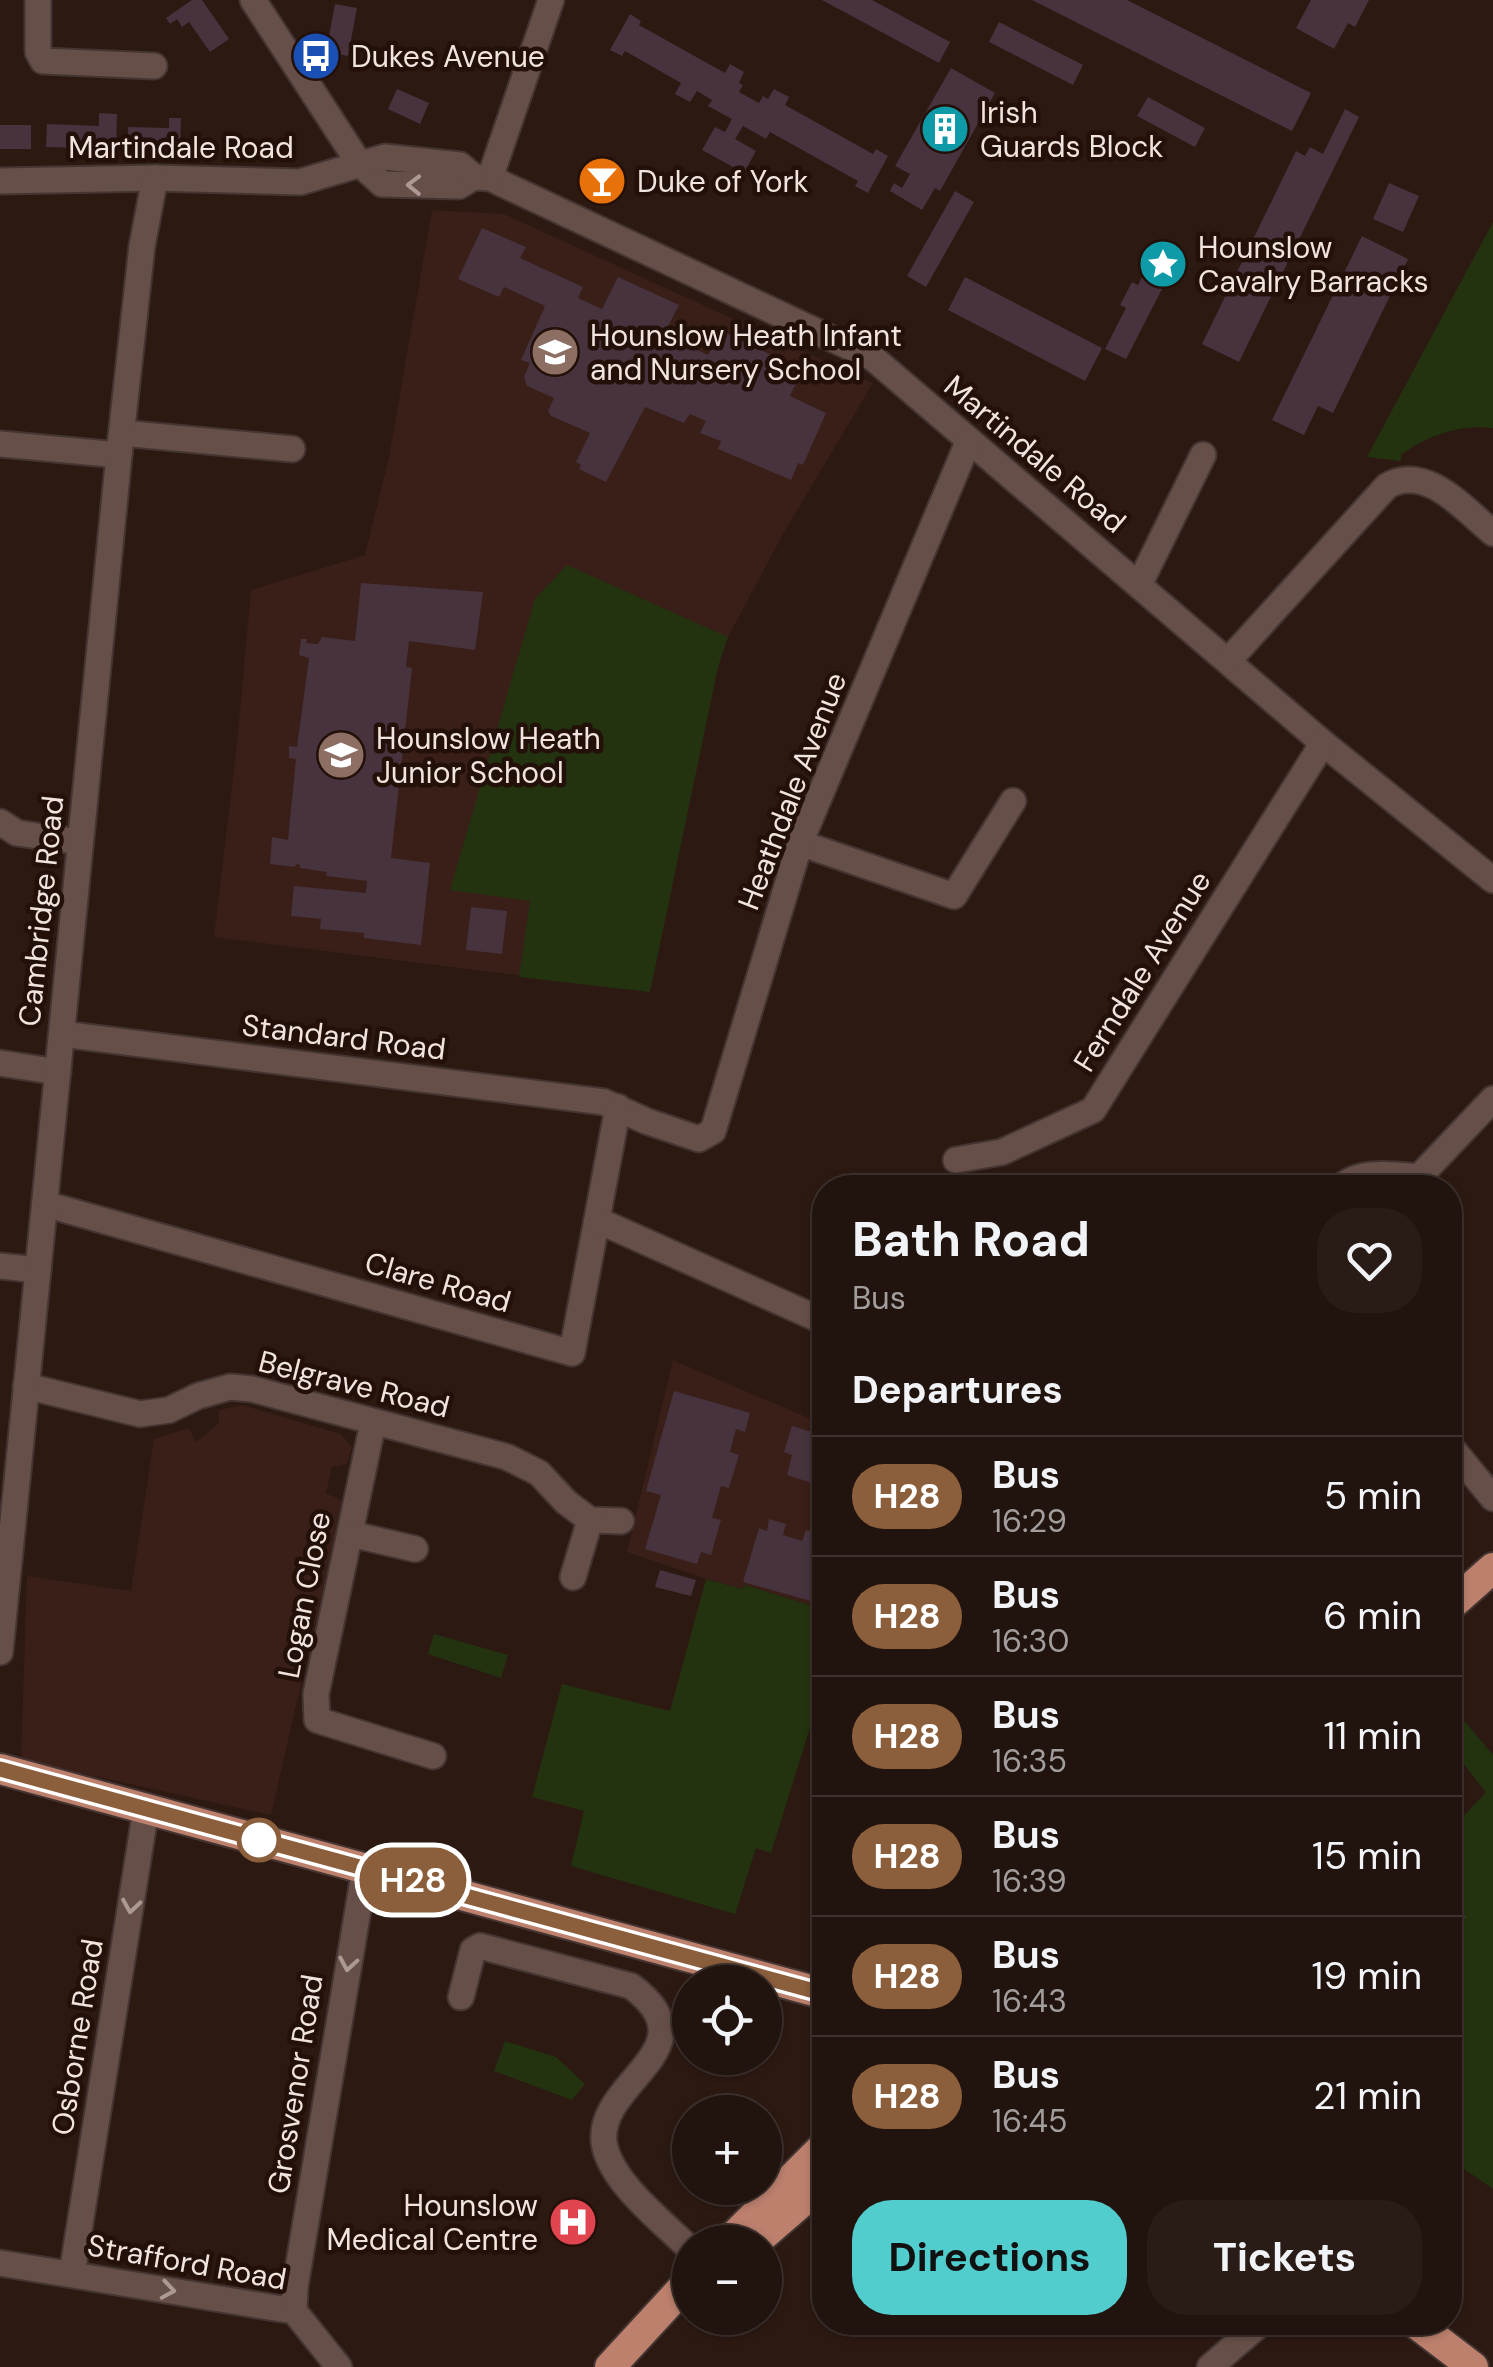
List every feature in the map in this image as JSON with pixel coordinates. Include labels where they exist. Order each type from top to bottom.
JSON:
[{"type":"main road","points":[[1462,1595],[1493,1568]]},
{"type":"main road","points":[[0,1769],[812,1990]]},
{"type":"main road","points":[[621,1936],[672,1942],[812,1970]]},
{"type":"main road","points":[[759,2225],[812,2162]]},
{"type":"main road","points":[[760,2225],[812,2172]]},
{"type":"main road","points":[[762,2225],[812,2191]]},
{"type":"main road","points":[[610,2367],[672,2300]]},
{"type":"main road","points":[[632,2344],[672,2312]]},
{"type":"main road","points":[[1431,2335],[1472,2367]]},
{"type":"street","points":[[38,0],[38,52],[43,61],[154,66]]},
{"type":"street","points":[[262,3],[360,163],[382,184],[459,186],[482,177],[551,0]]},
{"type":"street","name":"Martindale Road","points":[[0,181],[155,178],[300,182],[360,163]]},
{"type":"street","name":"Martindale Road","points":[[482,177],[873,358],[1324,743],[1493,880]]},
{"type":"street","name":"Cambridge Road","points":[[0,1652],[120,444],[142,246],[155,178]]},
{"type":"street","name":"Heathdale Avenue","points":[[618,1107],[646,1122],[699,1139],[713,1130],[800,843],[969,440]]},
{"type":"street","points":[[0,444],[292,449]]},
{"type":"street","points":[[1138,585],[1204,455]]},
{"type":"street","points":[[1228,661],[1387,486],[1401,478],[1416,477],[1446,494],[1493,532]]},
{"type":"street","name":"Ferndale Avenue","points":[[956,1160],[1002,1152],[1094,1110],[1324,743]]},
{"type":"street","points":[[800,843],[954,896],[1013,801]]},
{"type":"street","points":[[0,822],[18,833],[80,842]]},
{"type":"street","name":"Standard Road","points":[[62,1034],[604,1102],[618,1107]]},
{"type":"street","points":[[0,1064],[58,1072]]},
{"type":"street","points":[[1420,1175],[1493,1099]]},
{"type":"street","name":"Clare Road","points":[[45,1204],[572,1353],[618,1107]]},
{"type":"street","points":[[597,1220],[812,1316]]},
{"type":"street","points":[[0,1266],[38,1270]]},
{"type":"street","name":"Belgrave Road","points":[[26,1386],[140,1414],[169,1410],[230,1387],[241,1388],[508,1456],[540,1473],[566,1502],[590,1520]]},
{"type":"street","name":"Logan Close","points":[[373,1423],[316,1694],[317,1720],[433,1756]]},
{"type":"street","points":[[1462,1461],[1493,1498]]},
{"type":"street","points":[[573,1577],[590,1520],[621,1521]]},
{"type":"street","points":[[351,1534],[416,1549]]},
{"type":"street","name":"Osborne Road","points":[[72,2274],[146,1809]]},
{"type":"street","name":"Grosvenor Road","points":[[294,2311],[294,2287],[365,1868]]},
{"type":"street","points":[[461,1997],[474,1950],[480,1946],[630,1986],[651,2001],[662,2030],[652,2062],[610,2113],[604,2139],[619,2178],[672,2232]]},
{"type":"street","name":"Strafford Road","points":[[0,2263],[294,2311],[339,2367]]},
{"type":"street","points":[[1210,2367],[1247,2335]]},
{"type":"shaded area","points":[[432,210],[504,214],[873,383],[783,534],[728,637],[718,667],[650,992],[214,937],[251,590],[365,555],[389,457]]},
{"type":"shaded area","points":[[673,1360],[812,1419],[812,1606],[745,1585],[743,1589],[706,1579],[627,1552]]},
{"type":"shaded area","points":[[242,1405],[341,1434],[352,1447],[347,1464],[332,1467],[326,1493],[343,1501],[271,1815],[21,1760],[27,1576],[131,1591],[154,1439],[189,1428],[196,1442],[219,1423],[219,1410]]},
{"type":"green space","points":[[1493,222],[1493,428],[1469,428],[1433,437],[1401,455],[1401,461],[1367,457]]},
{"type":"green space","points":[[567,565],[728,637],[718,667],[650,992],[519,977],[530,901],[450,890],[535,599]]},
{"type":"green space","points":[[706,1579],[742,1589],[745,1585],[812,1606],[812,1721],[771,1853],[756,1848],[735,1914],[571,1866],[584,1811],[532,1797],[562,1684],[670,1711]]},
{"type":"green space","points":[[434,1634],[508,1655],[501,1678],[428,1654]]},
{"type":"green space","points":[[1462,1718],[1493,1755],[1493,2189],[1462,2167],[1462,1818],[1486,1792],[1462,1762]]},
{"type":"green space","points":[[505,2041],[556,2057],[585,2084],[572,2100],[494,2071]]},
{"type":"building","points":[[192,0],[202,0],[229,39],[210,52],[189,22],[182,27],[177,19],[170,24],[166,18]]},
{"type":"building","points":[[822,0],[872,0],[950,42],[939,63]]},
{"type":"building","points":[[1032,0],[1127,0],[1311,93],[1292,131]]},
{"type":"building","points":[[1311,0],[1369,0],[1355,27],[1348,23],[1334,49],[1296,28]]},
{"type":"building","points":[[335,4],[357,8],[348,56],[326,52]]},
{"type":"building","points":[[630,14],[641,21],[639,25],[725,73],[730,64],[744,72],[739,92],[759,103],[763,96],[768,99],[774,89],[789,97],[785,105],[873,154],[876,149],[888,156],[868,193],[855,186],[858,181],[770,132],[766,139],[743,126],[735,139],[756,151],[744,173],[702,150],[715,127],[725,132],[732,119],[708,106],[712,100],[697,91],[690,102],[675,94],[681,83],[625,51],[622,56],[610,50]]},
{"type":"building","points":[[999,22],[1083,65],[1073,85],[989,42]]},
{"type":"building","name":"Irish Guards Block","points":[[951,68],[995,93],[940,191],[935,188],[922,210],[890,191],[894,183],[902,188],[910,174],[895,166]]},
{"type":"building","points":[[397,89],[429,103],[420,124],[388,109]]},
{"type":"building","points":[[1148,97],[1205,128],[1195,147],[1137,116]]},
{"type":"building","points":[[1345,109],[1359,117],[1239,362],[1202,344],[1296,151],[1305,156],[1310,147],[1323,154]]},
{"type":"building","points":[[99,113],[117,114],[116,149],[46,147],[47,124],[99,126]]},
{"type":"building","points":[[169,118],[181,118],[180,151],[128,150],[128,127],[169,128]]},
{"type":"building","points":[[0,125],[31,125],[31,149],[0,149]]},
{"type":"building","points":[[1389,183],[1419,196],[1403,232],[1373,219]]},
{"type":"building","points":[[955,191],[974,202],[926,287],[907,276]]},
{"type":"building","points":[[482,228],[526,247],[520,258],[583,287],[578,298],[602,309],[618,277],[679,305],[664,334],[708,355],[720,330],[802,370],[790,396],[826,413],[803,465],[798,463],[791,480],[718,449],[721,441],[700,433],[706,421],[690,414],[684,423],[645,407],[606,482],[579,469],[581,465],[576,462],[590,433],[551,416],[548,411],[554,398],[527,386],[524,377],[530,363],[521,360],[545,306],[504,287],[499,297],[458,279]]},
{"type":"building","points":[[1362,236],[1408,259],[1333,413],[1318,406],[1304,435],[1272,420]]},
{"type":"building","points":[[1157,247],[1178,258],[1126,359],[1105,349],[1126,308],[1120,305],[1132,282],[1138,285]]},
{"type":"building","points":[[965,277],[1102,348],[1085,381],[948,310]]},
{"type":"building","points":[[361,583],[483,592],[475,650],[409,641],[406,667],[412,668],[391,858],[430,863],[421,945],[320,929],[321,919],[291,916],[294,886],[366,893],[367,881],[326,876],[327,872],[296,864],[270,864],[272,837],[288,840],[296,759],[289,758],[289,746],[297,747],[309,658],[299,655],[301,639],[318,644],[322,637],[355,641]]},
{"type":"building","points":[[471,907],[507,911],[502,954],[466,950]]},
{"type":"building","points":[[674,1391],[750,1413],[745,1432],[736,1429],[730,1452],[739,1455],[729,1488],[721,1486],[712,1518],[721,1520],[711,1555],[701,1552],[697,1564],[645,1549],[661,1495],[646,1491]]},
{"type":"building","points":[[792,1426],[812,1432],[812,1483],[787,1475],[792,1455],[784,1452]]},
{"type":"building","points":[[769,1519],[786,1524],[783,1535],[802,1541],[806,1530],[812,1532],[812,1601],[743,1582],[759,1528],[767,1531]]},
{"type":"building","points":[[660,1570],[696,1580],[691,1596],[655,1587]]},
{"type":"bus line","name":"H28","points":[[0,1769],[812,1990]]},
{"type":"place","name":"Dukes Avenue","points":[[316,56]]},
{"type":"place","name":"Irish Guards Block","points":[[945,129]]},
{"type":"place","name":"Duke of York","points":[[602,181]]},
{"type":"place","name":"Hounslow Cavalry Barracks","points":[[1163,264]]},
{"type":"place","name":"Hounslow Heath Infant and Nursery School","points":[[555,352]]},
{"type":"place","name":"Hounslow Heath Junior School","points":[[341,755]]},
{"type":"place","name":"Hounslow Medical Centre","points":[[573,2222]]}]
